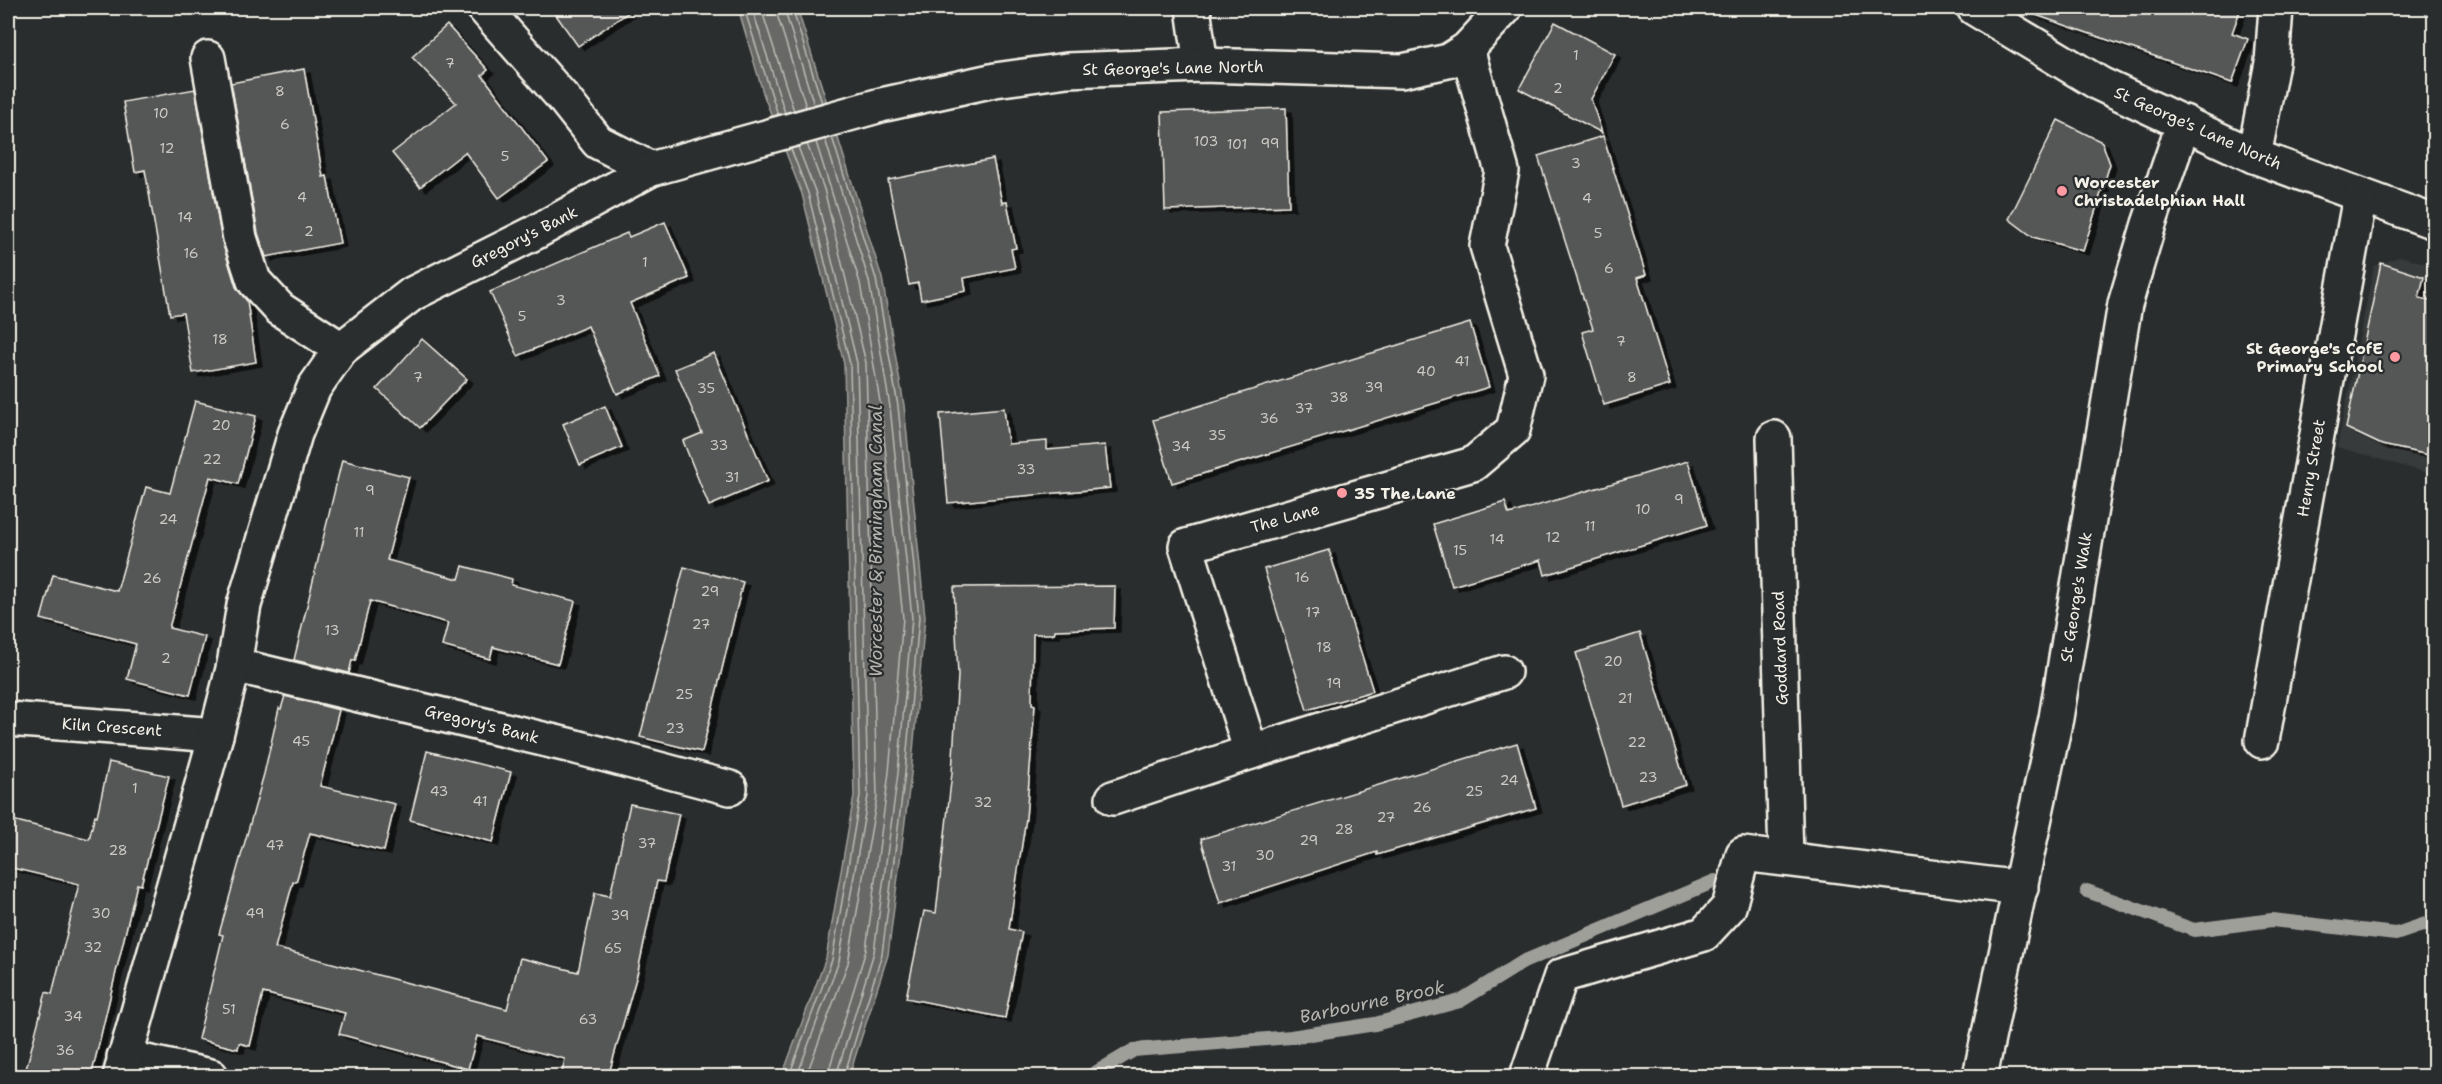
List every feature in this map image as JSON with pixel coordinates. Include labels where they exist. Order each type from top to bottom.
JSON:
[{"type":"street","points":[[484,8],[564,99],[598,142],[651,169]]},
{"type":"street","points":[[1193,8],[1201,65]]},
{"type":"street","name":"St George's Lane North","points":[[651,169],[881,105],[995,80],[1067,70],[1201,65],[1402,71],[1448,61],[1467,49],[1505,8]]},
{"type":"street","name":"St George's Lane North","points":[[1974,8],[2100,84],[2254,156],[2434,222]]},
{"type":"street","points":[[2254,156],[2272,63],[2276,8]]},
{"type":"street","name":"The Lane","points":[[1251,752],[1186,546],[1473,464],[1513,430],[1526,375],[1487,246],[1502,171],[1467,49]]},
{"type":"street","points":[[208,58],[240,238],[254,281],[279,309],[341,349]]},
{"type":"street","name":"St George's Walk","points":[[1980,1077],[2056,718],[2125,304],[2149,224],[2184,122]]},
{"type":"street","name":"Gregory's Bank","points":[[211,1077],[122,1067],[216,735],[234,665],[244,605],[295,434],[314,388],[341,349],[412,294],[534,233],[651,169]]},
{"type":"street","name":"Henry Street","points":[[2262,741],[2360,196]]},
{"type":"street","name":"Goddard Road","points":[[1774,438],[1786,858]]},
{"type":"street","name":"Gregory's Bank","points":[[234,665],[576,747],[730,788]]},
{"type":"street","points":[[1113,798],[1504,672]]},
{"type":"street","name":"Kiln Crescent","points":[[8,719],[216,735]]},
{"type":"street","points":[[1527,1077],[1561,976],[1704,934],[1729,907],[1743,854],[1786,858],[1888,874],[2021,888]]},
{"type":"shaded area","name":"St George's CofE Primary School","points":[[2401,256],[2434,266],[2434,475],[2337,447],[2374,266]]},
{"type":"shaded area","points":[[1216,1067],[1287,1076],[1200,1076]]},
{"type":"water","name":"Worcester & Birmingham Canal","points":[[738,8],[797,8],[882,278],[904,405],[925,617],[911,774],[888,955],[849,1076],[782,1076],[826,958],[854,796],[844,364],[802,194],[764,96]]},
{"type":"building","points":[[551,8],[635,8],[578,46]]},
{"type":"building","points":[[2031,8],[2241,8],[2232,33],[2248,39],[2232,83],[2030,13]]},
{"type":"building","points":[[1555,22],[1615,54],[1591,99],[1602,133],[1519,89]]},
{"type":"building","points":[[447,25],[488,70],[482,75],[548,162],[499,198],[465,152],[420,187],[392,153],[456,103],[412,57]]},
{"type":"building","points":[[304,69],[323,177],[327,176],[340,243],[266,257],[258,233],[231,83]]},
{"type":"building","points":[[195,89],[222,241],[236,287],[247,301],[256,362],[193,373],[183,313],[170,315],[145,170],[135,172],[123,102]]},
{"type":"building","points":[[1286,108],[1289,206],[1165,210],[1162,112]]},
{"type":"building","name":"Worcester Christadelphian Hall","points":[[2058,120],[2102,142],[2110,164],[2083,251],[2033,237],[2009,219]]},
{"type":"building","points":[[1603,136],[1646,275],[1637,278],[1670,385],[1604,405],[1582,332],[1593,329],[1538,156]]},
{"type":"building","points":[[993,159],[1002,203],[1007,202],[1016,248],[1011,249],[1015,268],[964,278],[966,291],[921,300],[918,283],[909,285],[888,180]]},
{"type":"building","points":[[665,222],[689,278],[630,303],[660,376],[617,394],[588,326],[518,356],[490,292],[627,233],[629,237]]},
{"type":"building","name":"St George's CofE Primary School","points":[[2381,263],[2424,277],[2419,298],[2434,301],[2434,456],[2382,445],[2346,428]]},
{"type":"building","points":[[1470,323],[1489,387],[1172,483],[1153,420]]},
{"type":"building","points":[[422,339],[467,379],[420,428],[377,389]]},
{"type":"building","points":[[714,353],[768,481],[709,506],[683,441],[702,433],[675,369]]},
{"type":"building","points":[[195,401],[256,416],[238,484],[210,477],[169,628],[205,637],[190,695],[127,679],[136,644],[41,619],[53,575],[117,591],[146,487],[170,493]]},
{"type":"building","points":[[605,406],[622,447],[580,465],[563,424]]},
{"type":"building","points":[[1004,408],[1008,444],[1047,441],[1047,450],[1105,445],[1110,488],[948,503],[940,414]]},
{"type":"building","points":[[342,460],[409,477],[387,560],[459,579],[463,566],[512,579],[511,585],[575,601],[558,664],[493,647],[490,659],[442,646],[448,623],[370,601],[355,661],[352,660],[349,673],[294,660]]},
{"type":"building","points":[[1688,461],[1707,525],[1545,575],[1541,560],[1452,586],[1433,524],[1505,502],[1509,514]]},
{"type":"building","points":[[1329,550],[1373,691],[1307,710],[1264,569]]},
{"type":"building","points":[[684,567],[743,582],[702,752],[640,737]]},
{"type":"building","points":[[1115,586],[1114,628],[1055,630],[1054,634],[1033,634],[1032,704],[1035,705],[1026,818],[1009,929],[1022,932],[1005,1018],[906,998],[924,911],[936,913],[952,773],[958,676],[954,587]]},
{"type":"building","points":[[1640,633],[1686,785],[1621,805],[1576,653]]},
{"type":"building","points":[[285,696],[339,710],[320,786],[395,804],[384,851],[310,833],[296,882],[293,882],[275,948],[507,1009],[520,958],[578,972],[595,893],[610,896],[630,804],[679,814],[664,882],[657,881],[638,971],[608,1077],[561,1077],[565,1059],[477,1036],[468,1069],[339,1034],[345,1013],[263,993],[250,1046],[239,1043],[238,1049],[198,1039],[223,935],[219,934],[264,774],[279,708],[281,709]]},
{"type":"building","points":[[1517,743],[1536,808],[1377,855],[1377,852],[1220,903],[1201,839]]},
{"type":"building","points":[[427,751],[511,772],[493,842],[410,820]]},
{"type":"building","points":[[109,762],[169,776],[141,885],[137,884],[91,1077],[24,1077],[46,992],[52,994],[79,884],[8,867],[8,819],[89,839],[95,815],[97,816]]},
{"type":"waterway","name":"Barbourne Brook","points":[[1090,1076],[1134,1050],[1291,1037],[1375,1024],[1460,1001],[1523,962],[1715,881]]},
{"type":"waterway","name":"Barbourne Brook","points":[[2087,891],[2194,930],[2272,920],[2396,934],[2434,921]]},
{"type":"place","name":"Worcester Christadelphian Hall","points":[[2062,191]]},
{"type":"place","name":"St George's CofE Primary School","points":[[2395,357]]},
{"type":"place","name":"35 The Lane","points":[[1342,493]]}]
